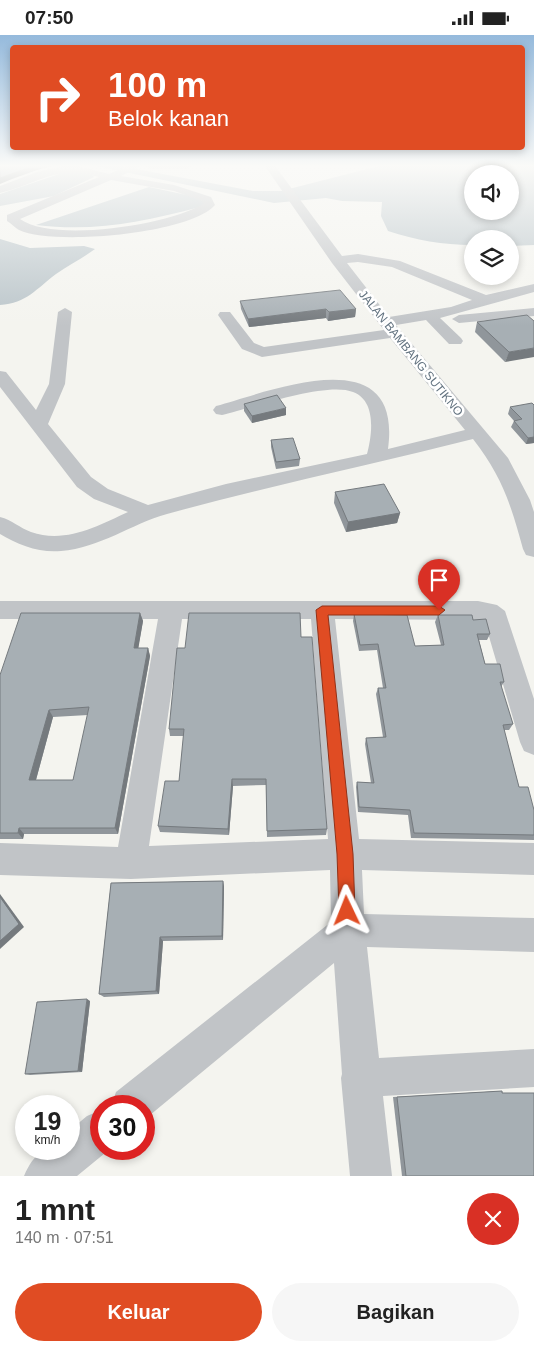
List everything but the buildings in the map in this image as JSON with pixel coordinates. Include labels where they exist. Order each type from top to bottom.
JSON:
[{"type":"street","points":[[9,219],[18,226],[41,232],[99,232],[128,229],[176,219]]},
{"type":"street","name":"JALAN BAMBANG SUTIKNO","points":[[308,219],[336,260],[390,328],[498,458],[520,500],[534,549]]},
{"type":"street","points":[[336,260],[358,258],[395,264],[491,298],[534,307]]},
{"type":"street","points":[[225,315],[248,346],[262,352],[390,328],[454,311],[491,298],[534,288]]},
{"type":"street","points":[[39,425],[57,384],[65,312]]},
{"type":"street","points":[[432,317],[534,312]]},
{"type":"street","points":[[432,317],[455,341]]},
{"type":"street","points":[[0,376],[84,482],[101,494],[147,511]]},
{"type":"street","points":[[222,410],[317,387],[339,384],[358,387],[374,401],[379,411],[376,457]]},
{"type":"street","points":[[0,524],[26,539],[44,543],[75,543],[147,511],[476,433]]},
{"type":"street","points":[[322,610],[345,854],[348,930],[360,1078],[371,1176]]},
{"type":"street","points":[[1,613],[478,610],[492,614],[496,618],[534,742]]},
{"type":"street","points":[[131,863],[171,611]]},
{"type":"street","points":[[0,859],[131,863],[345,854],[534,859]]},
{"type":"street","points":[[144,1095],[348,930],[534,935]]},
{"type":"street","points":[[360,1078],[534,1068]]},
{"type":"street","points":[[44,1176],[90,1139]]},
{"type":"shaded area","points":[[53,219],[147,219],[99,226],[58,227],[36,225]]},
{"type":"shaded area","points":[[383,219],[534,219],[534,245],[519,246],[519,230],[464,230],[464,245],[430,241],[388,231]]},
{"type":"shaded area","points":[[0,239],[30,248],[84,246],[95,249],[56,274],[24,298],[9,304],[0,305]]},
{"type":"route","points":[[347,911],[345,854],[322,610],[439,610]]}]
